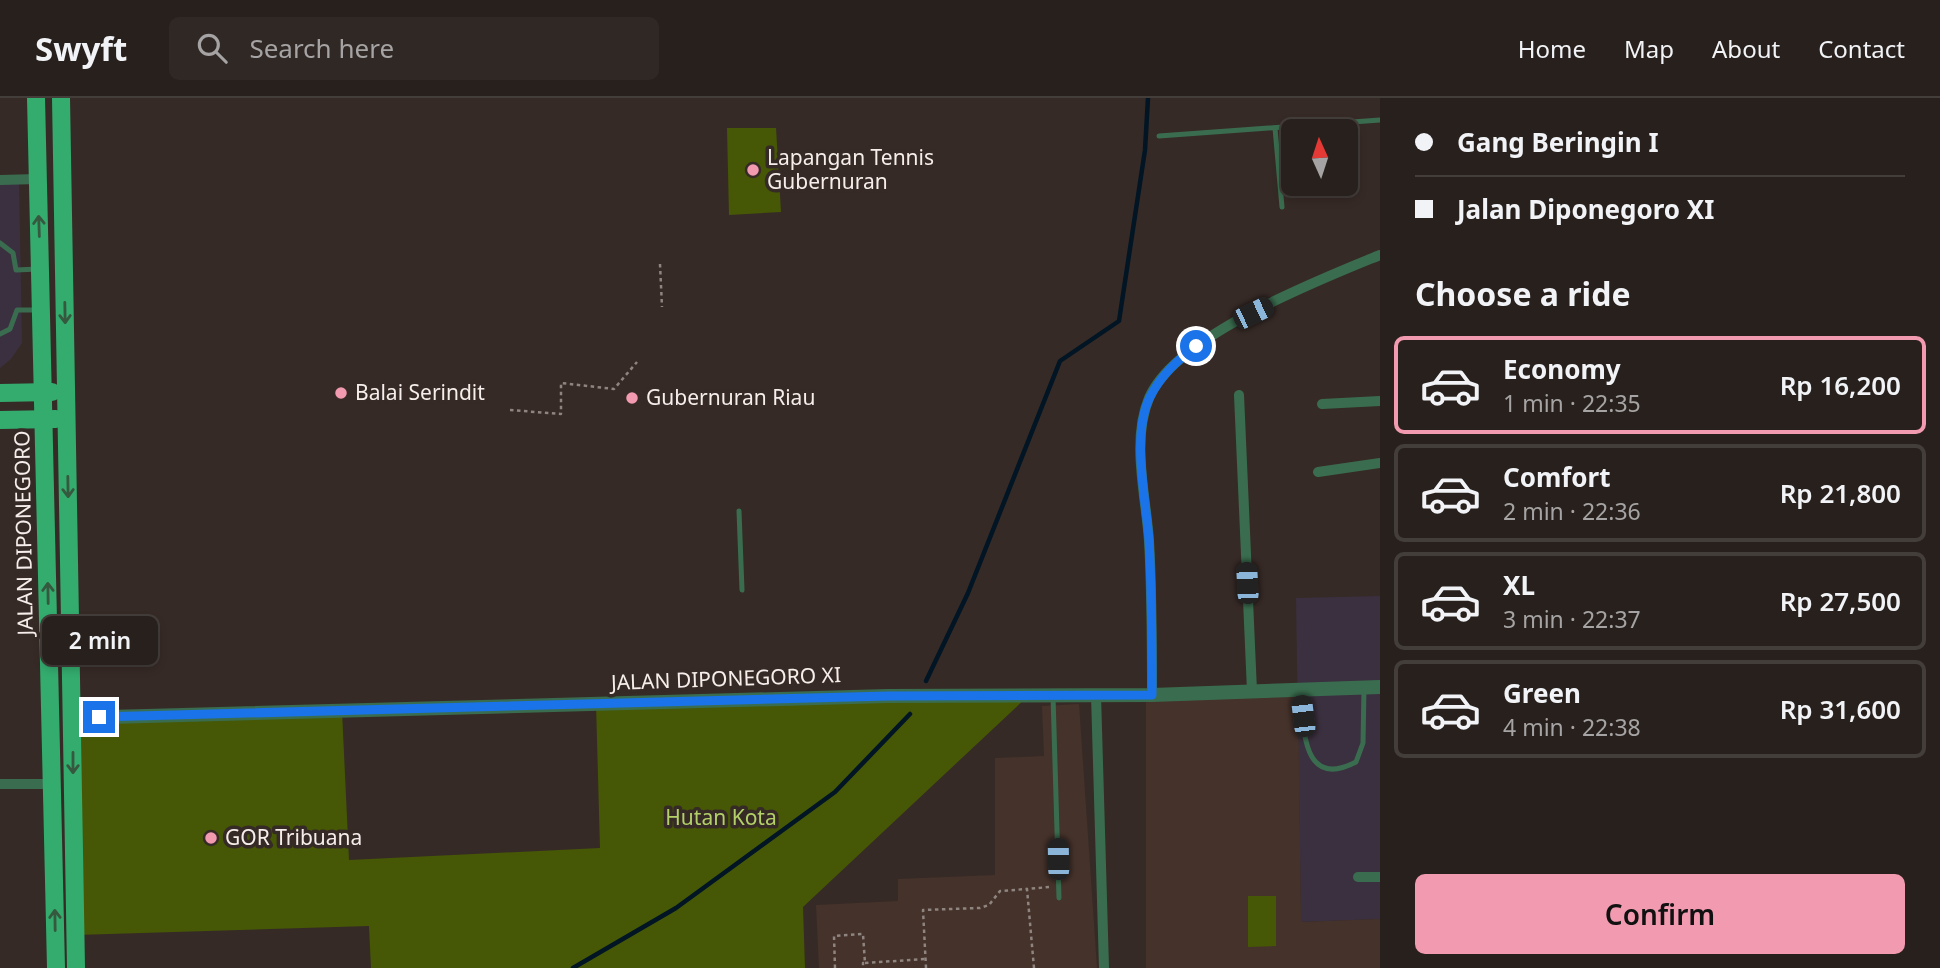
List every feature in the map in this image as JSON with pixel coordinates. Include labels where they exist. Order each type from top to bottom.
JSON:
[{"type":"main road","name":"JALAN DIPONEGORO","points":[[36,98],[55,968]]},
{"type":"main road","points":[[61,98],[76,968]]},
{"type":"main road","points":[[0,393],[67,391]]},
{"type":"main road","points":[[0,420],[67,418]]},
{"type":"main road","points":[[54,887],[75,887]]},
{"type":"street","points":[[0,180],[38,179]]},
{"type":"street","points":[[1152,695],[1149,539],[1141,471],[1143,423],[1149,398],[1175,362],[1196,346],[1253,313],[1324,278],[1380,255]]},
{"type":"street","points":[[1239,395],[1252,691]]},
{"type":"street","points":[[1322,404],[1380,401]]},
{"type":"street","points":[[1318,472],[1380,463]]},
{"type":"street","name":"JALAN DIPONEGORO XI","points":[[73,718],[888,696],[1152,695],[1380,687]]},
{"type":"street","points":[[1096,695],[1104,968]]},
{"type":"street","points":[[0,784],[51,784]]},
{"type":"street","points":[[1358,877],[1380,877]]},
{"type":"lane","points":[[1159,136],[1380,120]]},
{"type":"lane","points":[[1275,128],[1282,207]]},
{"type":"lane","points":[[0,243],[13,253],[16,270],[41,269]]},
{"type":"lane","points":[[0,334],[10,329],[17,310],[42,310]]},
{"type":"lane","points":[[739,511],[742,590]]},
{"type":"lane","points":[[1299,689],[1306,743],[1312,760],[1323,769],[1344,768],[1356,762],[1363,743],[1364,687]]},
{"type":"lane","points":[[1053,696],[1059,898]]},
{"type":"path","points":[[660,264],[663,307]]},
{"type":"path","points":[[510,410],[561,414],[561,383],[614,389],[637,362]]},
{"type":"path","points":[[926,968],[923,910],[980,908],[989,905],[1000,891],[1058,887]]},
{"type":"path","points":[[1027,889],[1034,968]]},
{"type":"path","points":[[835,968],[834,936],[863,934],[863,968]]},
{"type":"path","points":[[865,963],[925,960]]},
{"type":"shaded area","points":[[19,180],[22,343],[11,359],[0,368],[0,181]]},
{"type":"shaded area","points":[[1380,596],[1380,919],[1301,922],[1296,598]]},
{"type":"shaded area","points":[[1298,696],[1301,922],[1380,919],[1380,968],[1146,968],[1146,701]]},
{"type":"shaded area","points":[[1079,704],[1097,968],[819,968],[816,905],[898,901],[898,879],[995,875],[995,758],[1044,756],[1042,706]]},
{"type":"green space","name":"Lapangan Tennis Gubernuran","points":[[727,128],[776,128],[781,212],[729,215]]},
{"type":"green space","name":"Hutan Kota","points":[[1027,697],[803,907],[805,968],[371,968],[369,926],[76,935],[73,718],[342,711],[349,860],[600,848],[596,703]]},
{"type":"green space","points":[[1248,896],[1276,896],[1276,946],[1248,947]]},
{"type":"waterway","points":[[926,681],[968,593],[1060,361],[1119,321],[1145,150],[1148,98]]},
{"type":"waterway","points":[[573,968],[676,908],[835,792],[910,714]]},
{"type":"place","name":"Lapangan Tennis Gubernuran","points":[[753,170]]},
{"type":"place","name":"Balai Serindit","points":[[341,393]]},
{"type":"place","name":"Gubernuran Riau","points":[[632,398]]},
{"type":"place","name":"GOR Tribuana","points":[[211,838]]},
{"type":"route","points":[[99,717],[888,696],[1152,695],[1149,539],[1141,471],[1143,423],[1149,398],[1162,379],[1175,362],[1196,346]]}]
